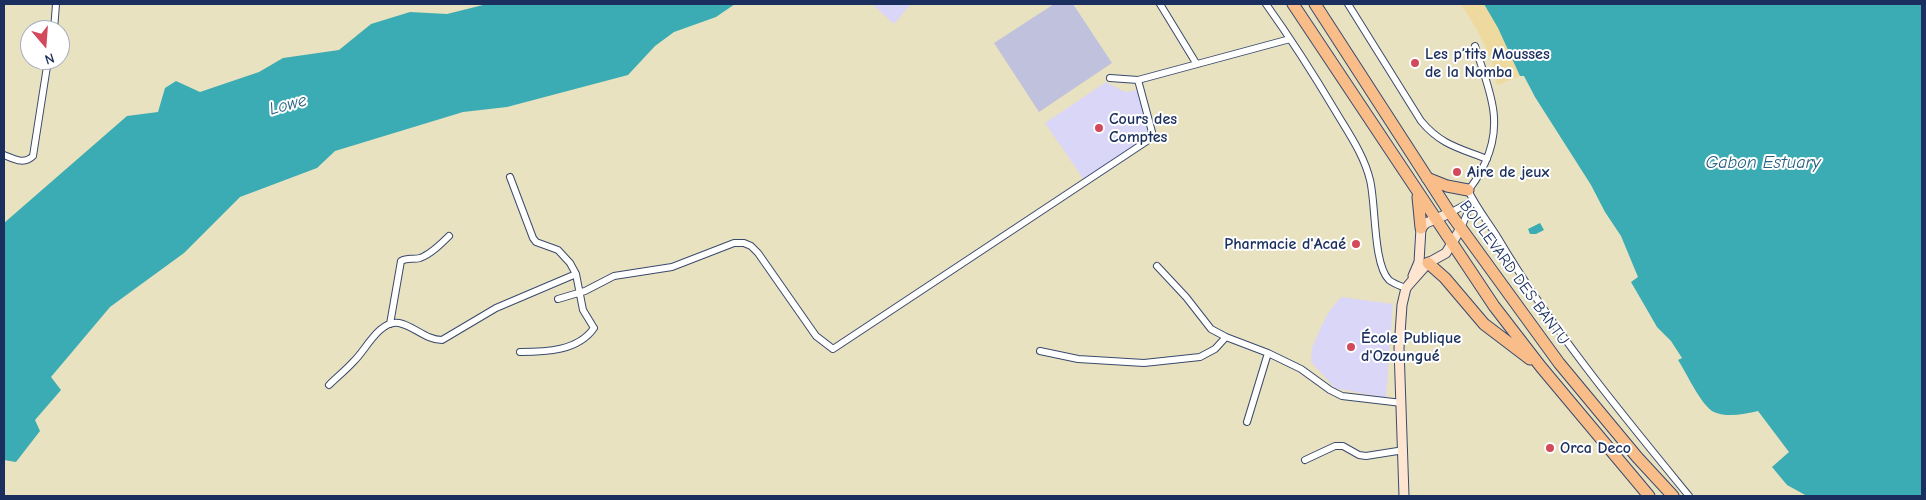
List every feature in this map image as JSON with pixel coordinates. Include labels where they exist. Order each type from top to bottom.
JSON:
[{"type":"highway","name":"BOULEVARD DES BANTU","points":[[1292,4],[1494,306],[1541,367],[1650,496]]},
{"type":"highway","name":"BOULEVARD DES BANTU","points":[[1315,4],[1450,213],[1559,363],[1631,450],[1673,496]]},
{"type":"highway","points":[[1427,178],[1471,195]]},
{"type":"highway","points":[[1417,190],[1421,228]]},
{"type":"highway","points":[[1428,263],[1445,278],[1484,324],[1541,367]]},
{"type":"street","points":[[55,20],[56,4]]},
{"type":"street","points":[[1160,4],[1196,63]]},
{"type":"street","points":[[1266,4],[1358,148],[1370,178],[1379,258],[1383,269],[1389,280],[1409,284]]},
{"type":"street","points":[[1348,4],[1421,121],[1441,141],[1487,159]]},
{"type":"street","points":[[1110,78],[1138,80],[1290,39]]},
{"type":"street","points":[[1409,284],[1428,263],[1441,257],[1452,244],[1461,228],[1471,195],[1492,144],[1495,114],[1475,46]]},
{"type":"street","points":[[4,155],[22,161],[34,156],[47,70]]},
{"type":"street","points":[[558,299],[579,293],[614,276],[672,267],[725,245],[744,243],[751,246],[758,253],[816,336],[833,349],[1147,141],[1152,132],[1138,80]]},
{"type":"street","points":[[510,177],[533,238],[536,242],[558,250],[570,263],[576,274],[583,310],[594,328],[573,345],[543,352],[520,352]]},
{"type":"street","points":[[1404,496],[1399,333],[1402,305],[1419,262],[1421,228],[1426,223],[1450,213],[1471,195]]},
{"type":"street","points":[[1471,195],[1521,277],[1573,352],[1689,496]]},
{"type":"street","points":[[390,324],[400,261],[409,258],[420,258],[426,255],[449,236]]},
{"type":"street","points":[[1157,266],[1186,297],[1211,329],[1226,337],[1268,353],[1310,374],[1330,390],[1342,396],[1402,403]]},
{"type":"street","points":[[329,385],[355,360],[376,333],[390,324],[400,323],[424,335],[442,340],[496,308],[576,274]]},
{"type":"street","points":[[1040,351],[1078,359],[1144,363],[1200,357],[1215,349],[1226,337]]},
{"type":"street","points":[[1247,422],[1268,353]]},
{"type":"street","points":[[1305,460],[1335,446],[1343,446],[1366,456],[1404,450]]},
{"type":"shaded area","points":[[872,4],[911,4],[894,24]]},
{"type":"shaded area","points":[[1054,4],[1073,4],[1112,63],[1039,112],[994,43]]},
{"type":"shaded area","name":"Cours des Comptes","points":[[1106,82],[1125,92],[1137,90],[1150,134],[1084,180],[1045,123]]},
{"type":"shaded area","name":"École Publique d'Ozoungué","points":[[1341,297],[1393,304],[1386,398],[1335,388],[1311,362],[1312,348],[1321,327],[1330,310]]},
{"type":"sand","points":[[1461,4],[1484,4],[1498,28],[1520,76],[1497,85],[1488,52]]},
{"type":"water","name":"Lowe","points":[[487,4],[735,4],[716,17],[674,32],[655,46],[628,75],[507,107],[463,112],[335,151],[317,168],[240,197],[184,253],[110,307],[51,377],[61,390],[35,420],[40,431],[16,462],[4,460],[4,223],[127,116],[158,112],[165,88],[176,81],[200,92],[259,72],[283,58],[339,50],[371,24],[410,12],[447,14]]},
{"type":"water","name":"Gabon Estuary","points":[[1484,4],[1922,4],[1922,496],[1807,496],[1787,485],[1772,467],[1789,452],[1758,411],[1725,415],[1709,409],[1694,389],[1678,360],[1682,358],[1671,341],[1657,327],[1631,282],[1638,277],[1621,236],[1524,76],[1520,76],[1498,28]]},
{"type":"water","points":[[1540,223],[1544,230],[1536,234],[1530,234],[1528,229]]},
{"type":"place","name":"Les p’tits Mousses de la Nomba","points":[[1415,63]]},
{"type":"place","name":"Cours des Comptes","points":[[1099,128]]},
{"type":"place","name":"Aire de jeux","points":[[1457,172]]},
{"type":"place","name":"Pharmacie d'Acaé","points":[[1356,244]]},
{"type":"place","name":"École Publique d'Ozoungué","points":[[1351,347]]},
{"type":"place","name":"Orca Deco","points":[[1550,448]]}]
